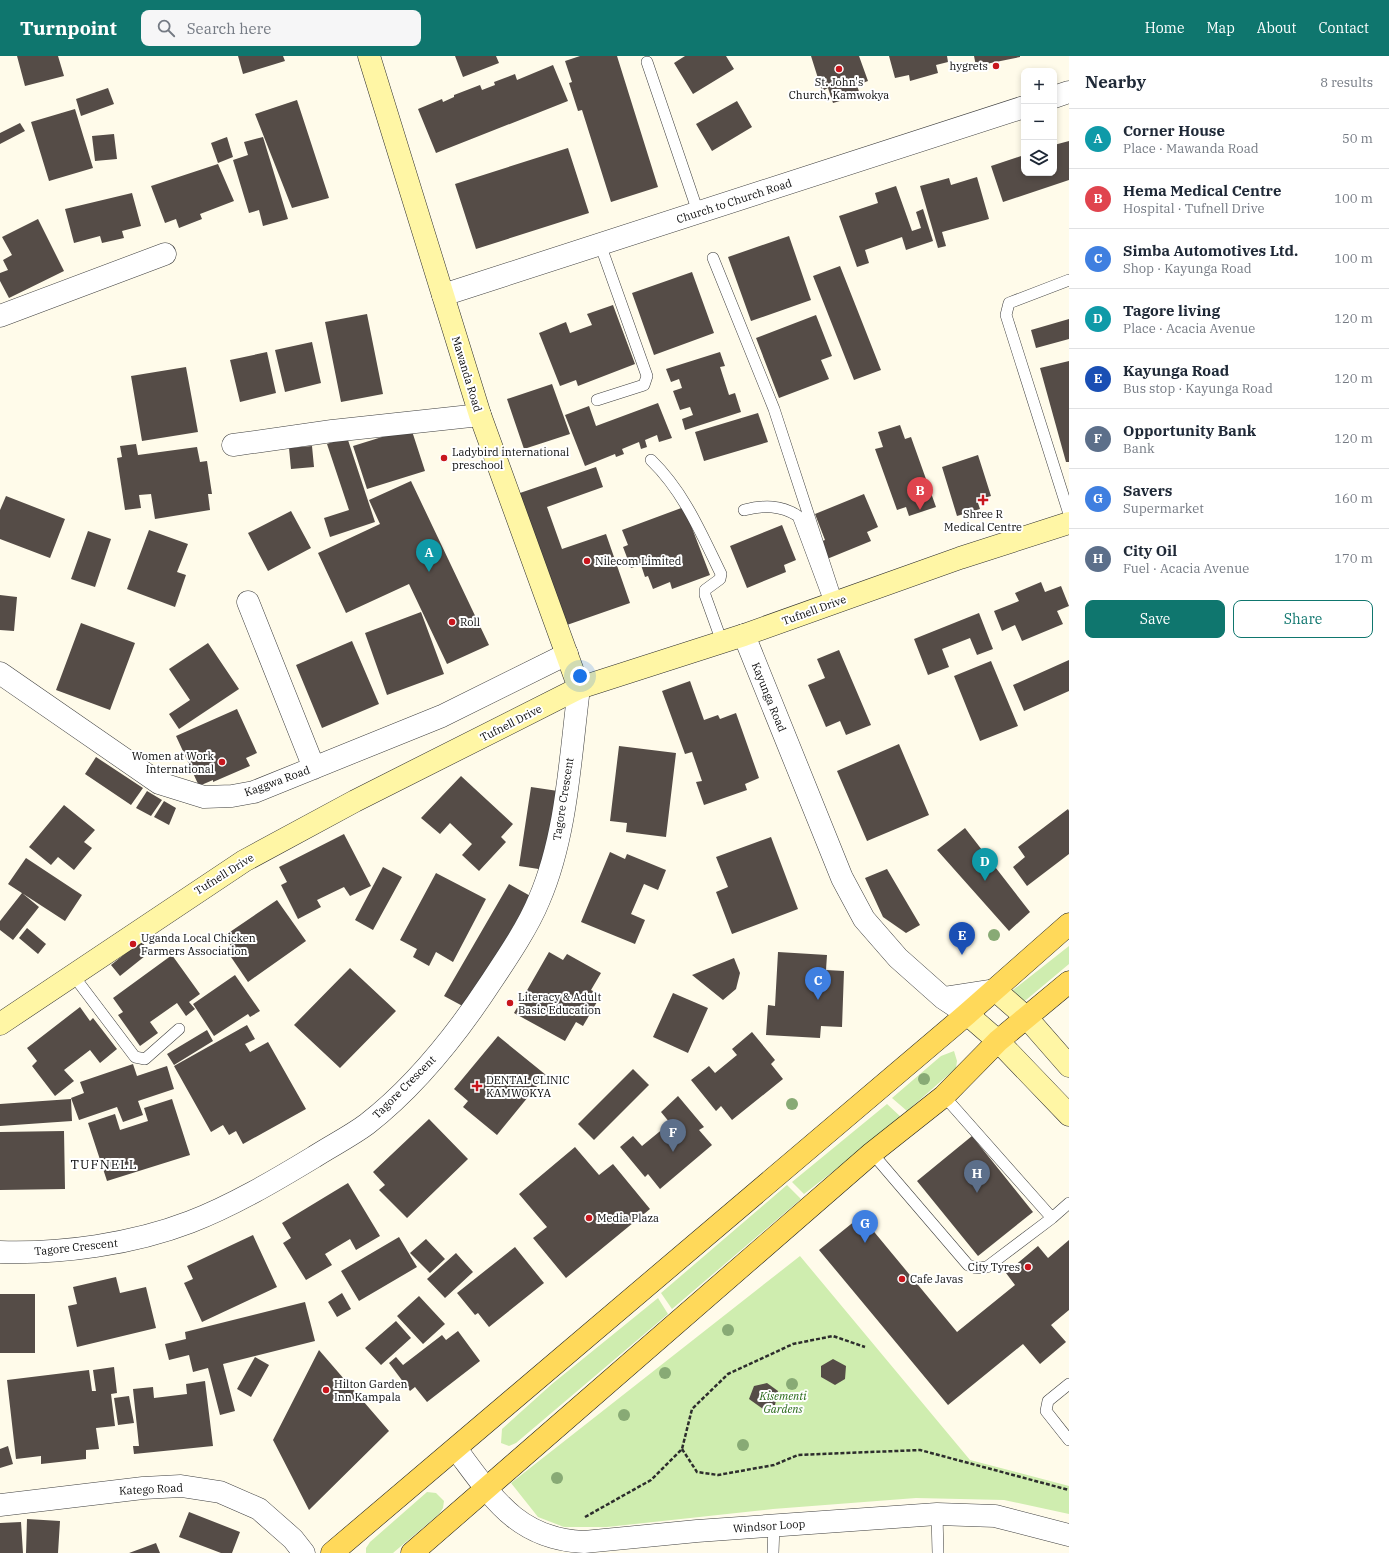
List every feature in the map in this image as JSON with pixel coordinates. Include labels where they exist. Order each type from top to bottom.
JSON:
[{"type":"main road","points":[[332,1553],[996,990],[1069,924]]},
{"type":"main road","points":[[412,1553],[872,1153],[944,1096],[998,1041],[1069,982]]},
{"type":"street","name":"Mawanda Road","points":[[369,56],[480,416],[579,688]]},
{"type":"street","points":[[1057,96],[1069,92]]},
{"type":"street","name":"Church to Church Road","points":[[443,295],[1021,107]]},
{"type":"street","points":[[0,316],[165,254]]},
{"type":"street","points":[[233,445],[332,431],[480,416]]},
{"type":"street","name":"Tufnell Drive","points":[[0,1024],[244,861],[355,801],[579,688],[744,635],[960,558],[1069,524]]},
{"type":"street","points":[[248,602],[314,768]]},
{"type":"street","name":"Kayunga Road","points":[[744,635],[842,878],[864,919],[898,958],[943,998],[967,1014]]},
{"type":"street","name":"Kaggwa Road","points":[[0,673],[159,783],[204,797],[232,796],[254,792],[442,716],[567,654]]},
{"type":"street","name":"Tagore Crescent","points":[[0,1252],[19,1253],[111,1245],[190,1222],[275,1181],[367,1124],[418,1076],[462,1026],[504,962],[539,900],[564,812],[579,688]]},
{"type":"street","points":[[943,998],[996,990],[1027,1018],[1069,1066]]},
{"type":"street","points":[[967,1014],[998,1041],[1069,1115]]},
{"type":"street","name":"Windsor Loop","points":[[456,1449],[486,1489],[513,1518],[528,1528],[548,1537],[565,1541],[584,1542],[697,1530],[937,1514],[995,1516],[1069,1535]]},
{"type":"street","name":"Katego Road","points":[[0,1505],[143,1488],[181,1486],[220,1492],[259,1509],[293,1539],[304,1553]]},
{"type":"lane","points":[[647,62],[698,212]]},
{"type":"lane","points":[[597,400],[644,385],[647,376],[600,244]]},
{"type":"lane","points":[[713,258],[774,409],[834,603]]},
{"type":"lane","points":[[1069,280],[1009,303],[1006,315],[1069,514]]},
{"type":"lane","points":[[651,460],[666,474],[687,505],[721,574],[720,579],[705,590],[705,595],[722,642]]},
{"type":"lane","points":[[744,510],[762,506],[788,510],[798,516],[834,603]]},
{"type":"lane","points":[[73,975],[135,1057],[145,1059],[178,1029]]},
{"type":"lane","points":[[944,1096],[1052,1218]]},
{"type":"lane","points":[[872,1153],[968,1265],[976,1268],[987,1267],[1052,1218],[1069,1203]]},
{"type":"lane","points":[[1069,1384],[1048,1401],[1046,1411],[1069,1440]]},
{"type":"lane","points":[[937,1514],[938,1553]]},
{"type":"lane","points":[[773,1553],[774,1525]]},
{"type":"path","points":[[582,1518],[650,1480],[682,1449],[692,1409],[728,1374],[793,1344],[833,1336],[865,1347]]},
{"type":"path","points":[[682,1449],[697,1472],[718,1475],[774,1465],[798,1455],[920,1450],[1069,1490]]},
{"type":"green space","points":[[1069,946],[1069,964],[1026,1000],[1019,1002],[1014,998],[1013,990]]},
{"type":"green space","points":[[954,1051],[957,1061],[956,1068],[907,1111],[892,1098],[941,1056]]},
{"type":"green space","points":[[887,1104],[902,1118],[804,1194],[792,1182]]},
{"type":"green space","points":[[787,1185],[801,1199],[672,1309],[661,1293]]},
{"type":"green space","name":"Kisementi Gardens","points":[[800,1256],[970,1460],[1069,1486],[1069,1514],[1004,1500],[916,1498],[773,1509],[607,1527],[564,1527],[538,1517],[511,1483]]},
{"type":"green space","points":[[658,1298],[668,1314],[516,1443],[509,1446],[501,1443],[502,1429],[552,1384]]},
{"type":"green space","points":[[427,1492],[436,1493],[444,1501],[443,1508],[439,1514],[393,1553],[366,1553],[366,1548],[370,1542]]},
{"type":"building","points":[[17,56],[58,56],[64,76],[25,86]]},
{"type":"building","points":[[238,56],[283,56],[285,61],[243,74]]},
{"type":"building","points":[[455,56],[496,56],[499,63],[463,77]]},
{"type":"building","points":[[580,56],[617,56],[658,187],[611,202],[582,110],[578,111],[569,83],[572,82],[565,61]]},
{"type":"building","points":[[685,56],[726,56],[734,69],[693,94],[674,63]]},
{"type":"building","name":"St. John's Church, Kamwokya","points":[[811,56],[859,56],[868,81],[857,85],[860,95],[833,103],[828,88],[822,91]]},
{"type":"building","points":[[889,56],[947,56],[948,62],[936,65],[938,73],[910,81],[909,75],[895,78]]},
{"type":"building","points":[[974,56],[1020,56],[1020,57],[976,66]]},
{"type":"building","points":[[553,65],[568,101],[436,153],[418,109],[442,99],[443,102],[454,97],[454,95],[480,85],[482,90],[495,85],[494,82],[515,74],[517,80]]},
{"type":"building","points":[[108,88],[114,104],[81,116],[76,99]]},
{"type":"building","points":[[297,100],[329,198],[292,208],[255,114]]},
{"type":"building","points":[[737,101],[752,127],[712,151],[696,124]]},
{"type":"building","points":[[75,109],[93,168],[49,181],[31,122]]},
{"type":"building","points":[[20,123],[25,131],[0,144],[0,133]]},
{"type":"building","points":[[114,134],[117,159],[95,161],[92,136]]},
{"type":"building","points":[[227,137],[233,157],[218,163],[211,143]]},
{"type":"building","points":[[263,137],[288,219],[263,226],[259,210],[249,213],[233,160],[248,155],[244,142]]},
{"type":"building","points":[[1069,141],[1069,180],[1003,202],[991,166],[1021,156],[1021,176],[1057,176],[1057,144]]},
{"type":"building","points":[[568,148],[589,213],[476,249],[455,184]]},
{"type":"building","points":[[218,164],[234,201],[200,214],[202,219],[179,228],[176,219],[165,223],[151,186]]},
{"type":"building","points":[[977,177],[989,219],[942,232],[946,246],[938,248],[920,186],[949,178],[951,185]]},
{"type":"building","points":[[896,186],[912,231],[921,228],[916,212],[923,209],[933,241],[906,250],[902,237],[865,250],[869,263],[857,267],[839,216],[878,203],[875,193]]},
{"type":"building","points":[[132,193],[141,226],[122,231],[124,238],[102,243],[100,236],[74,243],[65,209]]},
{"type":"building","points":[[38,219],[64,271],[9,298],[0,281],[0,273],[8,270],[3,260],[12,255],[2,237]]},
{"type":"building","points":[[789,236],[811,300],[751,321],[728,257]]},
{"type":"building","points":[[840,266],[881,370],[854,380],[813,276]]},
{"type":"building","points":[[692,272],[714,333],[654,355],[632,293]]},
{"type":"building","points":[[613,305],[635,364],[578,386],[576,380],[560,386],[539,333],[566,322],[570,333],[592,325],[587,314]]},
{"type":"building","points":[[367,314],[383,394],[341,402],[325,322]]},
{"type":"building","points":[[816,315],[832,356],[821,360],[829,379],[779,398],[756,338]]},
{"type":"building","points":[[1069,319],[1069,339],[1036,348],[1031,330]]},
{"type":"building","points":[[312,342],[321,383],[285,392],[275,350]]},
{"type":"building","points":[[267,352],[276,393],[240,402],[230,360]]},
{"type":"building","points":[[720,352],[725,366],[720,367],[729,395],[735,393],[741,412],[685,430],[682,419],[693,415],[690,407],[680,410],[673,391],[682,388],[679,379],[671,382],[666,369]]},
{"type":"building","points":[[1069,361],[1069,462],[1066,462],[1040,368]]},
{"type":"building","points":[[186,367],[198,432],[142,441],[131,376]]},
{"type":"building","points":[[552,384],[570,434],[524,449],[507,399]]},
{"type":"building","points":[[658,403],[672,438],[659,442],[657,435],[645,440],[647,447],[641,449],[639,442],[622,449],[624,454],[616,457],[615,454],[585,466],[565,415],[589,406],[596,426]]},
{"type":"building","points":[[758,413],[768,442],[704,461],[695,432]]},
{"type":"building","points":[[900,425],[905,439],[911,437],[936,507],[909,516],[906,507],[897,510],[875,449],[883,447],[878,432]]},
{"type":"building","points":[[411,428],[425,471],[367,489],[353,446]]},
{"type":"building","points":[[347,437],[375,522],[330,537],[324,518],[349,510],[327,444]]},
{"type":"building","points":[[136,444],[138,455],[197,447],[200,462],[207,461],[212,494],[208,494],[210,510],[155,519],[151,494],[139,495],[141,508],[125,510],[117,458],[122,457],[120,446]]},
{"type":"building","points":[[312,446],[314,467],[291,469],[289,448]]},
{"type":"building","points":[[978,455],[991,496],[977,500],[980,509],[957,516],[942,467]]},
{"type":"building","points":[[596,467],[603,487],[547,507],[562,549],[606,534],[630,603],[564,626],[517,494]]},
{"type":"building","points":[[411,481],[489,645],[447,664],[409,584],[346,613],[318,553],[380,524],[369,500]]},
{"type":"building","points":[[864,494],[878,527],[867,532],[871,541],[827,559],[820,542],[825,540],[815,514]]},
{"type":"building","points":[[6,496],[65,519],[50,558],[0,539],[0,510]]},
{"type":"building","points":[[684,507],[710,575],[672,589],[670,582],[653,589],[648,576],[645,577],[641,565],[631,568],[623,547],[628,545],[622,530]]},
{"type":"building","points":[[291,511],[311,548],[268,571],[248,533]]},
{"type":"building","points":[[782,525],[796,560],[784,565],[786,572],[747,588],[730,546]]},
{"type":"building","points":[[149,530],[188,544],[177,572],[186,575],[175,607],[127,589]]},
{"type":"building","points":[[88,531],[111,539],[95,587],[71,579]]},
{"type":"building","points":[[1041,582],[1045,592],[1061,586],[1069,606],[1057,611],[1063,624],[1022,641],[1015,625],[1002,631],[994,611],[1019,601],[1015,593]]},
{"type":"building","points":[[0,595],[17,597],[14,631],[0,630]]},
{"type":"building","points":[[421,612],[444,674],[387,695],[365,633]]},
{"type":"building","points":[[979,613],[993,649],[977,655],[970,638],[942,649],[949,667],[928,675],[914,639]]},
{"type":"building","points":[[81,623],[135,643],[110,710],[56,690]]},
{"type":"building","points":[[352,641],[379,704],[322,728],[296,665]]},
{"type":"building","points":[[208,643],[239,689],[179,729],[169,714],[190,700],[169,669]]},
{"type":"building","points":[[839,650],[871,725],[846,735],[840,721],[826,727],[808,685],[825,678],[817,659]]},
{"type":"building","points":[[1069,660],[1069,691],[1024,711],[1013,685]]},
{"type":"building","points":[[991,661],[1018,726],[980,741],[954,676]]},
{"type":"building","points":[[690,681],[704,720],[718,715],[720,719],[736,713],[759,778],[745,784],[747,790],[704,805],[696,782],[702,781],[692,752],[685,754],[662,691]]},
{"type":"building","points":[[237,709],[257,753],[246,758],[250,766],[213,782],[213,780],[199,786],[176,736]]},
{"type":"building","points":[[899,744],[929,815],[867,841],[837,771]]},
{"type":"building","points":[[619,746],[676,753],[666,837],[626,832],[627,823],[610,821]]},
{"type":"building","points":[[96,757],[143,788],[131,805],[85,774]]},
{"type":"building","points":[[461,776],[513,824],[501,837],[506,842],[479,871],[462,855],[472,844],[450,823],[440,834],[421,818]]},
{"type":"building","points":[[531,787],[558,791],[545,870],[519,866]]},
{"type":"building","points":[[147,791],[162,800],[151,816],[136,808]]},
{"type":"building","points":[[164,801],[176,808],[169,825],[154,817]]},
{"type":"building","points":[[64,805],[95,830],[84,842],[92,848],[74,870],[58,857],[51,865],[29,847]]},
{"type":"building","points":[[1068,809],[1069,854],[1027,886],[1013,867],[1025,857],[1018,847]]},
{"type":"building","points":[[965,828],[1030,912],[1009,931],[937,850]]},
{"type":"building","points":[[344,834],[371,886],[350,896],[344,887],[317,900],[321,907],[298,919],[281,885],[287,882],[279,867]]},
{"type":"building","points":[[771,837],[798,909],[732,934],[716,892],[728,887],[716,857]]},
{"type":"building","points":[[610,852],[625,859],[627,854],[666,870],[658,890],[644,884],[631,914],[645,920],[635,944],[581,922]]},
{"type":"building","points":[[26,858],[82,895],[65,921],[8,884]]},
{"type":"building","points":[[383,867],[402,877],[373,930],[355,920]]},
{"type":"building","points":[[887,869],[920,925],[906,933],[883,917],[865,878]]},
{"type":"building","points":[[436,873],[486,899],[453,962],[436,952],[429,966],[413,957],[417,949],[400,940]]},
{"type":"building","points":[[509,884],[534,898],[470,1010],[444,996]]},
{"type":"building","points":[[22,893],[39,907],[13,940],[0,930],[0,921]]},
{"type":"building","points":[[277,900],[306,941],[248,982],[231,957],[236,953],[224,936]]},
{"type":"building","points":[[27,928],[46,944],[38,954],[19,938]]},
{"type":"building","points":[[141,941],[150,952],[120,976],[111,965]]},
{"type":"building","points":[[549,952],[563,960],[567,954],[601,973],[591,990],[601,995],[583,1026],[576,1022],[565,1041],[514,1013]]},
{"type":"building","points":[[778,952],[827,955],[826,970],[844,971],[842,1027],[821,1026],[820,1038],[766,1035],[768,1005],[775,1006]]},
{"type":"building","points":[[172,955],[200,994],[189,1002],[195,1009],[186,1016],[177,1003],[150,1022],[158,1033],[140,1046],[118,1015],[123,1012],[113,998]]},
{"type":"building","points":[[734,958],[740,973],[736,989],[723,1000],[692,975]]},
{"type":"building","points":[[350,968],[396,1011],[340,1068],[294,1025]]},
{"type":"building","points":[[235,975],[260,1011],[250,1017],[248,1014],[214,1036],[193,1004]]},
{"type":"building","points":[[673,993],[708,1008],[688,1053],[653,1037]]},
{"type":"building","points":[[80,1007],[90,1021],[93,1018],[117,1049],[100,1063],[90,1050],[64,1070],[74,1081],[55,1096],[32,1066],[37,1061],[27,1048]]},
{"type":"building","points":[[247,1025],[255,1039],[245,1044],[250,1052],[268,1042],[306,1109],[243,1144],[236,1131],[229,1135],[223,1125],[211,1132],[174,1066]]},
{"type":"building","points":[[207,1030],[213,1041],[174,1065],[167,1054]]},
{"type":"building","points":[[752,1032],[775,1060],[771,1064],[783,1079],[732,1120],[721,1106],[716,1111],[691,1080],[709,1066],[715,1073],[737,1055],[732,1049]]},
{"type":"building","points":[[498,1036],[546,1075],[497,1135],[463,1107],[468,1101],[454,1089]]},
{"type":"building","points":[[133,1064],[137,1076],[167,1066],[174,1089],[138,1101],[143,1115],[123,1122],[117,1107],[79,1120],[71,1098],[84,1093],[80,1082]]},
{"type":"building","points":[[633,1069],[649,1085],[594,1140],[578,1124]]},
{"type":"building","points":[[678,1096],[704,1127],[699,1130],[712,1145],[660,1189],[648,1174],[645,1177],[620,1147],[633,1136],[642,1146],[670,1123],[661,1112]]},
{"type":"building","points":[[71,1099],[72,1121],[0,1126],[0,1104]]},
{"type":"building","points":[[172,1099],[190,1155],[107,1181],[88,1123],[115,1114],[120,1130],[148,1121],[144,1108]]},
{"type":"building","points":[[429,1119],[468,1159],[407,1218],[379,1190],[385,1185],[373,1172]]},
{"type":"building","points":[[64,1131],[65,1189],[0,1190],[0,1132]]},
{"type":"building","points":[[972,1136],[1033,1212],[978,1256],[917,1181]]},
{"type":"building","name":"Media Plaza","points":[[575,1147],[599,1175],[613,1164],[650,1209],[566,1278],[533,1238],[547,1227],[519,1194]]},
{"type":"building","points":[[348,1183],[380,1236],[356,1250],[350,1239],[325,1254],[332,1265],[306,1280],[283,1243],[291,1238],[282,1223]]},
{"type":"building","points":[[861,1216],[957,1332],[1015,1285],[1006,1273],[1038,1246],[1048,1258],[1069,1240],[1069,1310],[1051,1325],[1066,1342],[1040,1364],[1023,1344],[948,1405],[819,1250]]},
{"type":"building","points":[[253,1235],[277,1287],[202,1322],[184,1283],[193,1279],[187,1266]]},
{"type":"building","points":[[399,1237],[417,1267],[359,1301],[341,1271]]},
{"type":"building","points":[[426,1239],[445,1259],[430,1273],[410,1253]]},
{"type":"building","points":[[515,1247],[544,1283],[489,1327],[478,1313],[475,1315],[457,1293]]},
{"type":"building","points":[[456,1253],[473,1272],[445,1298],[427,1279]]},
{"type":"building","points":[[116,1277],[120,1293],[146,1287],[156,1328],[77,1347],[68,1306],[77,1304],[73,1287]]},
{"type":"building","points":[[342,1293],[351,1309],[337,1317],[328,1302]]},
{"type":"building","points":[[0,1294],[35,1294],[35,1353],[0,1353]]},
{"type":"building","points":[[419,1296],[445,1324],[423,1344],[397,1316]]},
{"type":"building","points":[[305,1302],[315,1341],[223,1364],[235,1411],[220,1415],[208,1368],[193,1372],[189,1355],[169,1360],[165,1344],[186,1339],[185,1332]]},
{"type":"building","points":[[396,1321],[411,1338],[381,1365],[365,1348]]},
{"type":"building","points":[[458,1331],[480,1361],[427,1402],[415,1387],[410,1391],[389,1363],[396,1357],[403,1365],[442,1335],[446,1340]]},
{"type":"building","name":"Hilton Garden Inn Kampala","points":[[319,1350],[389,1431],[309,1510],[273,1440]]},
{"type":"building","points":[[255,1357],[269,1365],[251,1397],[237,1389]]},
{"type":"building","points":[[833,1359],[846,1366],[845,1379],[835,1385],[821,1377],[821,1366]]},
{"type":"building","points":[[114,1367],[117,1393],[111,1394],[115,1426],[96,1428],[99,1449],[86,1450],[86,1459],[41,1464],[41,1456],[16,1459],[7,1380],[89,1370],[92,1391],[96,1391],[93,1370]]},
{"type":"building","points":[[205,1381],[213,1446],[134,1454],[133,1446],[139,1446],[133,1389],[153,1387],[154,1398],[187,1394],[186,1384]]},
{"type":"building","points":[[767,1383],[778,1391],[775,1405],[763,1409],[749,1399],[754,1386]]},
{"type":"building","points":[[129,1396],[134,1423],[118,1425],[114,1398]]},
{"type":"building","points":[[8,1446],[13,1464],[0,1468],[0,1449]]},
{"type":"building","points":[[189,1512],[240,1532],[232,1553],[221,1553],[179,1537]]},
{"type":"building","points":[[27,1519],[60,1521],[58,1553],[26,1553]]},
{"type":"building","points":[[21,1522],[23,1553],[0,1553],[0,1523]]},
{"type":"building","points":[[156,1543],[160,1553],[129,1553]]},
{"type":"place","name":"hygrets","points":[[996,66]]},
{"type":"place","name":"St. John's Church, Kamwokya","points":[[839,69]]},
{"type":"place","name":"Ladybird international preschool","points":[[444,458]]},
{"type":"place","name":"Shree R Medical Centre","points":[[983,500]]},
{"type":"place","name":"Hema Medical Centre","points":[[920,510]]},
{"type":"place","name":"Nilecom Limited","points":[[587,561]]},
{"type":"place","name":"Corner House","points":[[429,572]]},
{"type":"place","name":"Roll","points":[[452,622]]},
{"type":"place","name":"Women at Work International","points":[[222,762]]},
{"type":"place","name":"Tagore living","points":[[985,881]]},
{"type":"place","name":"Uganda Local Chicken Farmers Association","points":[[133,944]]},
{"type":"place","name":"Kayunga Road","points":[[962,955]]},
{"type":"place","name":"Simba Automotives Ltd.","points":[[818,1000]]},
{"type":"place","name":"Literacy & Adult Basic Education","points":[[510,1003]]},
{"type":"place","name":"DENTAL CLINIC KAMWOKYA","points":[[477,1086]]},
{"type":"place","name":"Opportunity Bank","points":[[673,1152]]},
{"type":"place","name":"City Oil","points":[[977,1193]]},
{"type":"place","name":"Media Plaza","points":[[589,1218]]},
{"type":"place","name":"Savers","points":[[865,1243]]},
{"type":"place","name":"City Tyres","points":[[1028,1267]]},
{"type":"place","name":"Cafe Javas","points":[[902,1279]]},
{"type":"place","name":"Hilton Garden Inn Kampala","points":[[326,1390]]},
{"type":"district","name":"TUFNELL","points":[[104,1164]]}]
